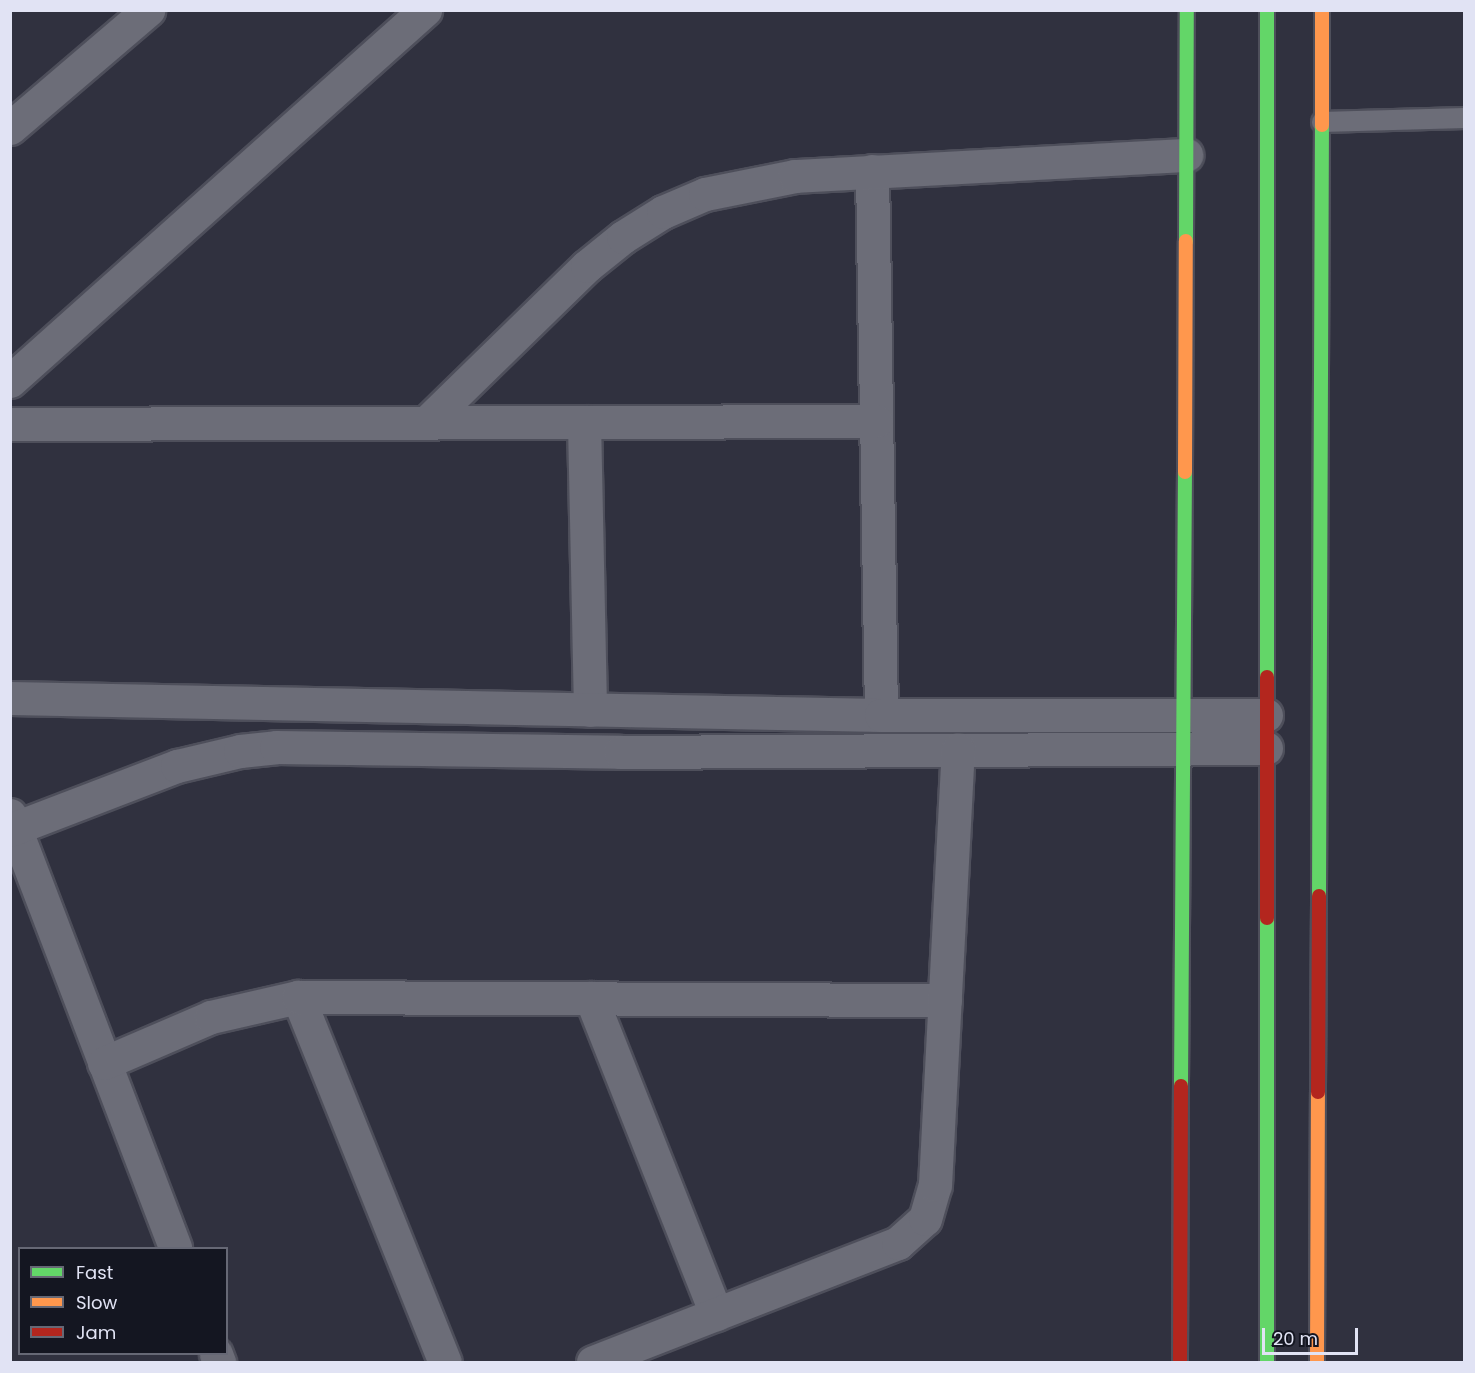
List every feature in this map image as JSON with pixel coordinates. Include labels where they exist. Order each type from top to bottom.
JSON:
[{"type":"street","points":[[10,128],[148,10]]},
{"type":"street","points":[[10,381],[425,10]]},
{"type":"street","points":[[1180,1362],[1185,749],[1187,10]]},
{"type":"street","points":[[1267,10],[1267,1362]]},
{"type":"street","points":[[1317,1362],[1322,10]]},
{"type":"street","points":[[427,422],[587,266],[663,212],[705,194],[749,182],[872,171],[1186,155]]},
{"type":"street","points":[[872,171],[881,715]]},
{"type":"street","points":[[10,424],[876,421]]},
{"type":"street","points":[[584,422],[592,710]]},
{"type":"street","points":[[10,698],[881,715],[1266,715]]},
{"type":"street","points":[[563,751],[554,731],[592,710]]},
{"type":"street","points":[[592,710],[627,727],[620,752]]},
{"type":"street","points":[[175,1247],[12,825],[177,766],[240,751],[312,746],[620,752],[1266,748]]},
{"type":"street","points":[[593,1362],[898,1243],[925,1219],[935,1185],[958,750]]},
{"type":"street","points":[[105,1063],[211,1017],[298,997],[945,1000]]},
{"type":"street","points":[[298,997],[445,1362]]},
{"type":"street","points":[[591,998],[716,1314]]},
{"type":"lane","points":[[1322,122],[1464,118]]},
{"type":"traffic: fast","points":[[1186,241],[1187,10]]},
{"type":"traffic: fast","points":[[1267,10],[1267,677]]},
{"type":"traffic: fast","points":[[1319,896],[1322,125]]},
{"type":"traffic: fast","points":[[1181,1086],[1185,472]]},
{"type":"traffic: fast","points":[[1267,918],[1267,1362]]},
{"type":"traffic: slow","points":[[1322,10],[1322,125]]},
{"type":"traffic: slow","points":[[1185,472],[1186,241]]},
{"type":"traffic: slow","points":[[1317,1362],[1318,1092]]},
{"type":"traffic: jam","points":[[1267,677],[1267,918]]},
{"type":"traffic: jam","points":[[1318,1092],[1319,896]]},
{"type":"traffic: jam","points":[[1180,1362],[1181,1086]]}]
